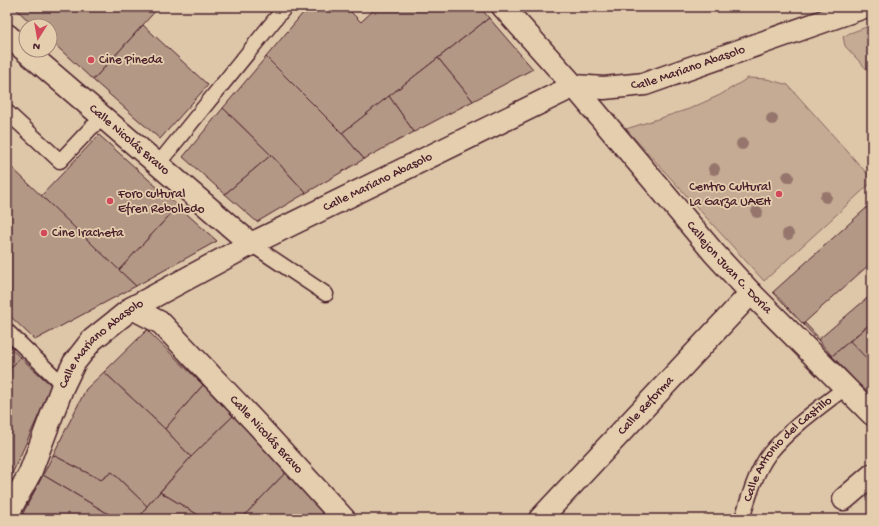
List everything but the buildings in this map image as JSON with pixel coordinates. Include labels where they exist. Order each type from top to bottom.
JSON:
[{"type":"street","name":"Callejon Juan C. Doria","points":[[503,7],[574,86],[714,253],[751,293],[872,414]]},
{"type":"street","name":"Calle Mariano Abasolo","points":[[7,515],[30,473],[62,388],[74,363],[92,340],[132,308],[251,244],[574,86],[604,88],[645,84],[864,7]]},
{"type":"street","name":"Calle Nicolás Bravo","points":[[7,34],[251,244]]},
{"type":"street","name":"Calle Reforma","points":[[540,519],[751,293]]},
{"type":"street","name":"Calle Nicolás Bravo","points":[[132,308],[161,323],[255,422],[340,518]]},
{"type":"street","points":[[844,499],[872,475]]},
{"type":"lane","points":[[158,164],[285,7]]},
{"type":"lane","points":[[7,112],[60,160],[91,128],[104,118]]},
{"type":"lane","points":[[251,244],[326,294]]},
{"type":"lane","points":[[7,331],[56,378],[62,388]]},
{"type":"lane","name":"Calle Antonio del Castillo","points":[[742,519],[752,485],[769,455],[791,431],[845,388]]},
{"type":"shaded area","points":[[872,25],[872,75],[845,46],[843,37]]},
{"type":"shaded area","points":[[748,78],[767,79],[788,85],[872,179],[872,182],[764,281],[626,129],[689,109],[720,95]]},
{"type":"place","name":"Cine Pineda","points":[[91,60]]},
{"type":"place","name":"Centro Cultural La Garza UAEH","points":[[779,194]]},
{"type":"place","name":"Foro cultural Efren Rebolledo","points":[[110,201]]},
{"type":"place","name":"Cine Iracheta","points":[[44,233]]}]
